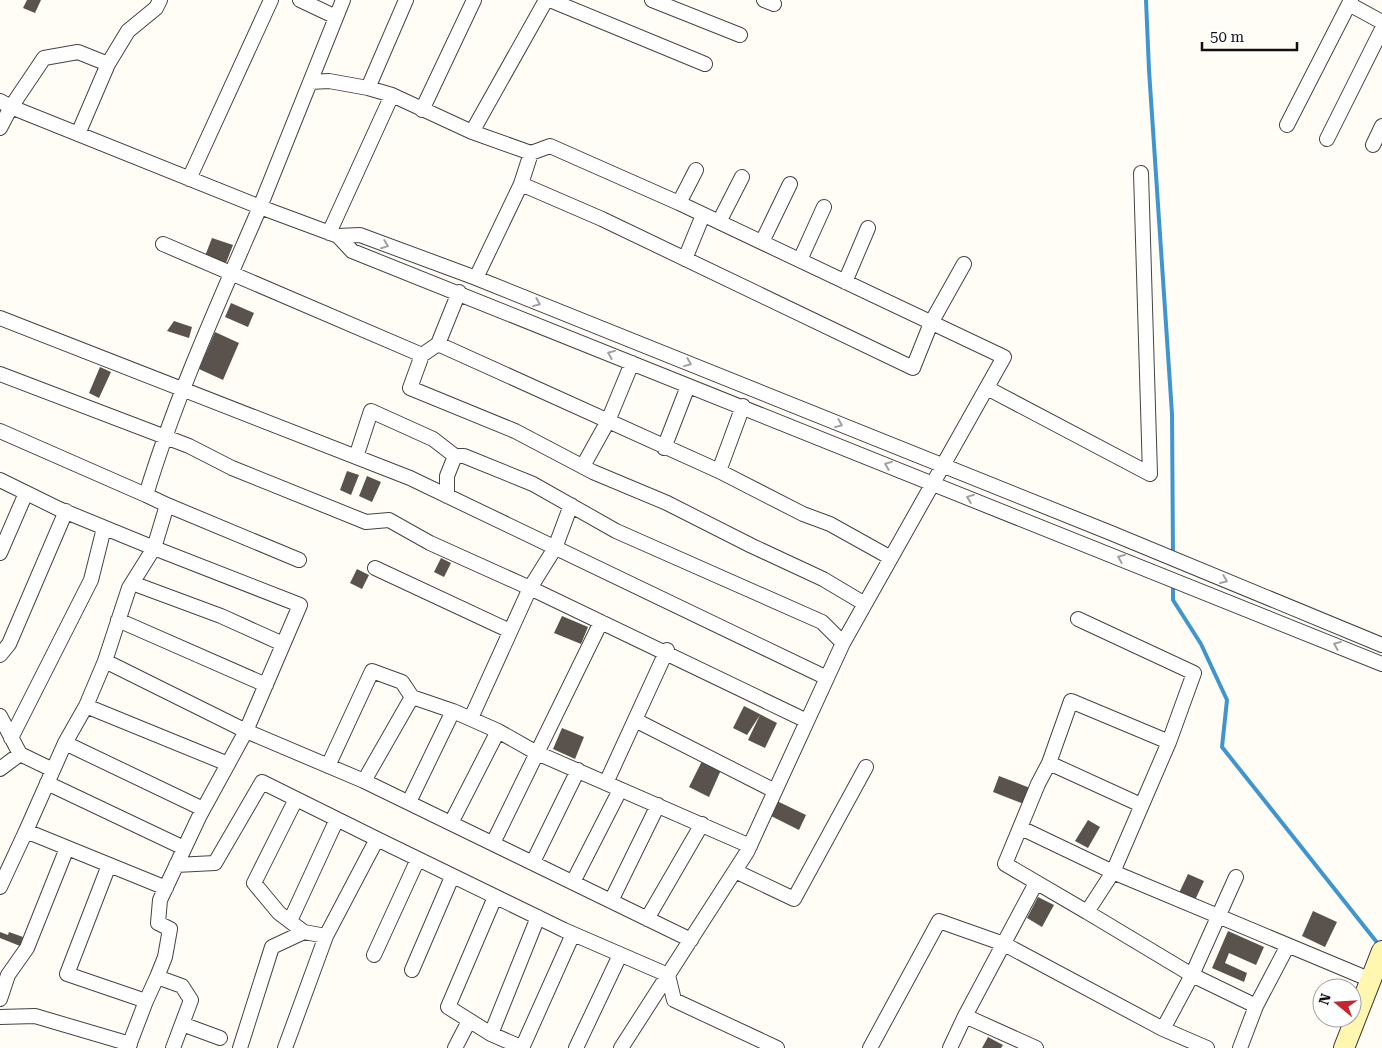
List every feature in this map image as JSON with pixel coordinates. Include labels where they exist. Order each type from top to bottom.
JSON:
[{"type":"street","points":[[78,134],[108,64],[128,32],[156,8],[160,0]]},
{"type":"street","points":[[189,179],[271,0]]},
{"type":"street","points":[[300,0],[336,17]]},
{"type":"street","points":[[146,495],[164,437],[182,390],[260,207],[343,0]]},
{"type":"street","points":[[368,88],[406,0]]},
{"type":"street","points":[[422,110],[474,0]]},
{"type":"street","points":[[472,132],[546,0]]},
{"type":"street","points":[[550,0],[705,64]]},
{"type":"street","points":[[652,0],[740,35]]},
{"type":"street","points":[[1287,125],[1350,2],[1382,22]]},
{"type":"street","points":[[1328,140],[1382,29]]},
{"type":"street","points":[[0,128],[6,104],[44,58],[78,52],[108,64]]},
{"type":"street","points":[[310,82],[329,81],[368,88],[392,95],[472,132],[531,153],[550,146],[703,214],[1004,357],[843,643],[750,846],[621,1048]]},
{"type":"street","points":[[334,235],[392,95]]},
{"type":"street","points":[[6,104],[189,179],[334,235],[360,235],[476,278],[1382,645]]},
{"type":"street","points":[[1373,144],[1382,126]]},
{"type":"street","points":[[476,278],[521,184],[531,153]]},
{"type":"street","points":[[679,203],[696,170]]},
{"type":"street","points":[[987,388],[1150,474],[1141,173]]},
{"type":"street","points":[[719,222],[742,177]]},
{"type":"street","points":[[521,184],[602,219],[913,368],[931,323],[964,264]]},
{"type":"street","points":[[762,242],[790,184]]},
{"type":"street","points":[[800,260],[824,207]]},
{"type":"street","points":[[685,259],[703,214]]},
{"type":"street","points":[[845,282],[868,228]]},
{"type":"street","points":[[334,235],[352,251],[459,292],[688,386],[743,406],[1382,664]]},
{"type":"street","points":[[163,244],[422,355]]},
{"type":"street","points":[[459,292],[438,344],[422,355],[410,388],[515,431],[582,466],[667,503],[823,579],[865,604]]},
{"type":"street","points":[[0,318],[410,478],[827,678]]},
{"type":"street","points":[[438,344],[664,448],[719,471],[803,514],[830,524],[891,558]]},
{"type":"street","points":[[582,466],[608,421],[632,362]]},
{"type":"street","points":[[0,374],[189,446],[232,468],[366,522],[389,520],[430,543],[666,651],[807,721]]},
{"type":"street","points":[[664,448],[688,386]]},
{"type":"street","points":[[719,471],[743,406]]},
{"type":"street","points":[[356,457],[371,411],[433,439],[455,456],[464,456],[533,484],[616,531],[822,622],[843,643]]},
{"type":"street","points":[[0,431],[167,505],[298,560]]},
{"type":"street","points":[[447,496],[447,476],[455,456]]},
{"type":"street","points":[[0,480],[104,528],[300,605],[246,732],[203,809],[160,900],[158,923],[170,929],[165,957],[129,1046],[34,1016],[0,1017]]},
{"type":"street","points":[[0,553],[26,493]]},
{"type":"street","points":[[0,887],[65,743],[86,706],[105,660],[132,583],[154,548],[167,505]]},
{"type":"street","points":[[471,718],[530,588],[555,548],[571,506]]},
{"type":"street","points":[[0,655],[9,644],[66,512]]},
{"type":"street","points":[[11,738],[91,580],[104,528]]},
{"type":"street","points":[[375,568],[510,631]]},
{"type":"street","points":[[132,583],[221,616],[283,644]]},
{"type":"street","points":[[1078,619],[1194,673],[1169,742],[1112,872],[1087,912]]},
{"type":"street","points":[[118,620],[266,685]]},
{"type":"street","points":[[493,843],[601,622]]},
{"type":"street","points":[[606,783],[666,651]]},
{"type":"street","points":[[105,660],[246,732],[364,781],[690,940]]},
{"type":"street","points":[[328,766],[372,672],[402,682],[412,696],[471,718],[536,753],[750,846]]},
{"type":"street","points":[[364,781],[412,696]]},
{"type":"street","points":[[1169,742],[1071,701],[1049,763],[1038,784],[1005,864],[1192,975],[1256,1006]]},
{"type":"street","points":[[86,706],[228,764]]},
{"type":"street","points":[[408,802],[454,711]]},
{"type":"street","points":[[0,716],[20,754],[53,770]]},
{"type":"street","points":[[634,720],[775,791]]},
{"type":"street","points":[[451,822],[498,731]]},
{"type":"street","points":[[65,743],[203,809]]},
{"type":"street","points":[[0,769],[20,754]]},
{"type":"street","points":[[1049,763],[1141,805]]},
{"type":"street","points":[[735,871],[794,899],[866,767]]},
{"type":"street","points":[[533,862],[578,770]]},
{"type":"street","points":[[176,866],[215,863],[262,782],[452,877],[668,976]]},
{"type":"street","points":[[47,783],[184,848]]},
{"type":"street","points":[[573,882],[620,790]]},
{"type":"street","points":[[296,799],[254,883],[280,913],[304,932],[326,936]]},
{"type":"street","points":[[611,901],[658,805]]},
{"type":"street","points":[[290,921],[337,819]]},
{"type":"street","points":[[648,919],[702,824]]},
{"type":"street","points":[[1021,828],[1112,872],[1287,947],[1378,964],[1344,1048]]},
{"type":"street","points":[[26,831],[166,888]]},
{"type":"street","points":[[285,1048],[326,936],[377,839]]},
{"type":"street","points":[[0,999],[8,975],[28,948],[67,848]]},
{"type":"street","points":[[374,955],[418,860]]},
{"type":"street","points":[[109,865],[67,974],[146,1001]]},
{"type":"street","points":[[412,970],[452,877]]},
{"type":"street","points":[[1163,1029],[1192,975],[1236,877]]},
{"type":"street","points":[[950,1048],[1036,883]]},
{"type":"street","points":[[495,897],[448,1007],[491,1034],[522,1048],[573,934]]},
{"type":"street","points":[[491,1034],[538,918]]},
{"type":"street","points":[[870,1048],[939,921],[1004,944],[1163,1029],[1207,1048]]},
{"type":"street","points":[[240,1048],[272,947],[304,932]]},
{"type":"street","points":[[1240,1048],[1256,1006],[1287,947]]},
{"type":"street","points":[[576,1048],[620,955]]},
{"type":"street","points":[[0,966],[18,961]]},
{"type":"street","points":[[668,976],[674,1000],[778,1048]]},
{"type":"street","points":[[157,977],[182,986],[191,1000],[173,1048]]},
{"type":"street","points":[[965,1016],[1036,1048]]},
{"type":"street","points":[[455,1048],[469,1021]]},
{"type":"street","points":[[182,1024],[220,1038]]},
{"type":"building","points":[[27,0],[41,0],[35,13],[23,8]]},
{"type":"building","points":[[212,238],[233,245],[226,263],[205,256]]},
{"type":"building","points":[[231,303],[254,313],[248,327],[225,317]]},
{"type":"building","points":[[174,321],[192,327],[189,338],[167,331]]},
{"type":"building","points":[[215,332],[239,343],[223,380],[199,369]]},
{"type":"building","points":[[100,367],[111,372],[99,398],[89,393]]},
{"type":"building","points":[[347,471],[359,475],[351,495],[340,490]]},
{"type":"building","points":[[367,476],[381,482],[372,502],[359,496]]},
{"type":"building","points":[[441,558],[451,563],[444,577],[434,572]]},
{"type":"building","points":[[357,569],[369,575],[362,589],[350,583]]},
{"type":"building","points":[[562,616],[588,627],[581,644],[554,633]]},
{"type":"building","points":[[744,706],[777,723],[765,748],[748,740],[760,715],[747,735],[733,728]]},
{"type":"building","points":[[562,728],[584,737],[575,759],[553,749]]},
{"type":"building","points":[[702,761],[721,770],[709,797],[689,787]]},
{"type":"building","points":[[999,776],[1030,788],[1024,804],[993,792]]},
{"type":"building","points":[[777,801],[806,815],[799,830],[769,815]]},
{"type":"building","points":[[1088,820],[1100,827],[1088,848],[1075,841]]},
{"type":"building","points":[[1188,874],[1204,881],[1195,900],[1179,893]]},
{"type":"building","points":[[1038,897],[1054,905],[1042,927],[1027,918]]},
{"type":"building","points":[[1313,911],[1337,922],[1325,947],[1302,936]]},
{"type":"building","points":[[1228,931],[1264,947],[1256,965],[1229,953],[1225,963],[1247,973],[1244,982],[1212,968]]},
{"type":"building","points":[[0,932],[8,935],[9,932],[23,937],[20,946],[0,938]]},
{"type":"building","points":[[988,1037],[1003,1045],[1001,1048],[982,1048]]},
{"type":"waterway","points":[[1146,0],[1172,414],[1173,556]]},
{"type":"waterway","points":[[1173,583],[1173,600],[1201,644],[1227,700],[1222,747],[1379,945]]}]
